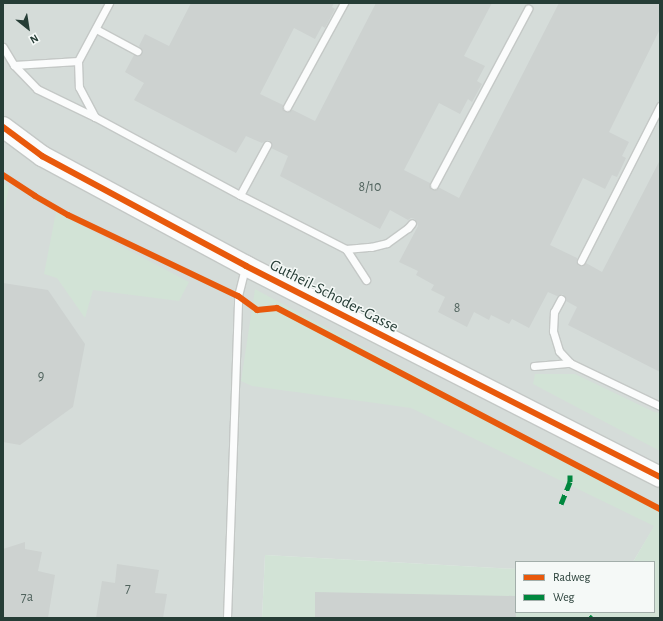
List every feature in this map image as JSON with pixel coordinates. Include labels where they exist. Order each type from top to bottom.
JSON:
[{"type":"street","name":"Gutheil-Schoder-Gasse","points":[[3,127],[42,156],[246,266],[660,477]]},
{"type":"lane","points":[[95,117],[79,87],[78,61],[109,3]]},
{"type":"lane","points":[[287,107],[344,3]]},
{"type":"lane","points":[[434,185],[528,9]]},
{"type":"lane","points":[[96,29],[137,51]]},
{"type":"lane","points":[[3,47],[14,65],[37,89],[95,117],[240,195],[346,249],[366,280]]},
{"type":"lane","points":[[14,65],[78,61]]},
{"type":"lane","points":[[581,261],[660,106]]},
{"type":"lane","points":[[240,195],[267,145]]},
{"type":"lane","points":[[346,249],[371,247],[387,243],[408,228],[412,223]]},
{"type":"lane","points":[[227,618],[238,296],[246,266]]},
{"type":"lane","points":[[561,299],[554,312],[553,331],[559,351],[570,363],[660,406]]},
{"type":"lane","points":[[534,366],[570,363]]},
{"type":"shaded area","points":[[3,3],[660,3],[660,517],[634,561],[515,561],[515,569],[265,555],[262,618],[3,618]]},
{"type":"green space","points":[[3,182],[9,186],[3,219]]},
{"type":"green space","points":[[56,212],[189,282],[179,301],[93,290],[85,318],[57,278],[44,274]]},
{"type":"green space","points":[[255,289],[660,509],[660,618],[262,618],[265,555],[515,569],[515,613],[655,613],[655,561],[634,561],[654,526],[411,408],[252,386],[241,381]]},
{"type":"green space","points":[[535,374],[575,374],[654,412],[660,413],[660,451],[533,384]]},
{"type":"building","points":[[191,3],[334,3],[332,7],[335,9],[325,28],[322,26],[315,39],[294,28],[260,94],[283,105],[285,112],[291,109],[315,121],[376,3],[492,3],[464,56],[485,66],[477,81],[482,84],[472,102],[468,99],[460,114],[439,103],[404,170],[430,183],[432,190],[438,187],[459,198],[559,3],[660,3],[660,29],[609,132],[629,142],[622,156],[626,158],[617,177],[612,175],[605,189],[583,178],[550,245],[577,258],[577,263],[579,266],[586,263],[602,272],[660,160],[660,372],[568,325],[577,307],[566,301],[563,294],[557,296],[548,292],[529,328],[512,319],[509,324],[491,315],[489,320],[474,312],[467,327],[438,312],[445,297],[431,290],[434,285],[416,275],[418,271],[399,262],[418,226],[415,219],[411,218],[408,220],[390,210],[380,229],[280,176],[288,156],[271,148],[271,143],[269,140],[262,143],[246,136],[236,153],[134,100],[144,83],[125,72],[134,55],[141,54],[142,50],[139,46],[145,34],[169,46]]},
{"type":"building","points":[[3,283],[48,290],[85,344],[73,407],[20,445],[3,442]]},
{"type":"building","points":[[25,542],[25,549],[42,552],[38,571],[55,575],[48,618],[3,618],[3,549]]},
{"type":"building","points":[[117,564],[159,570],[155,593],[167,594],[163,618],[96,618],[102,581],[115,583]]},
{"type":"building","points":[[315,592],[515,596],[516,618],[315,618]]},
{"type":"marked path","points":[[561,504],[570,482],[570,475]]},
{"type":"cycle path","points":[[3,127],[42,156],[246,266],[660,477]]},
{"type":"cycle path","points":[[3,175],[68,215],[238,296],[257,310],[277,308],[660,509]]}]
